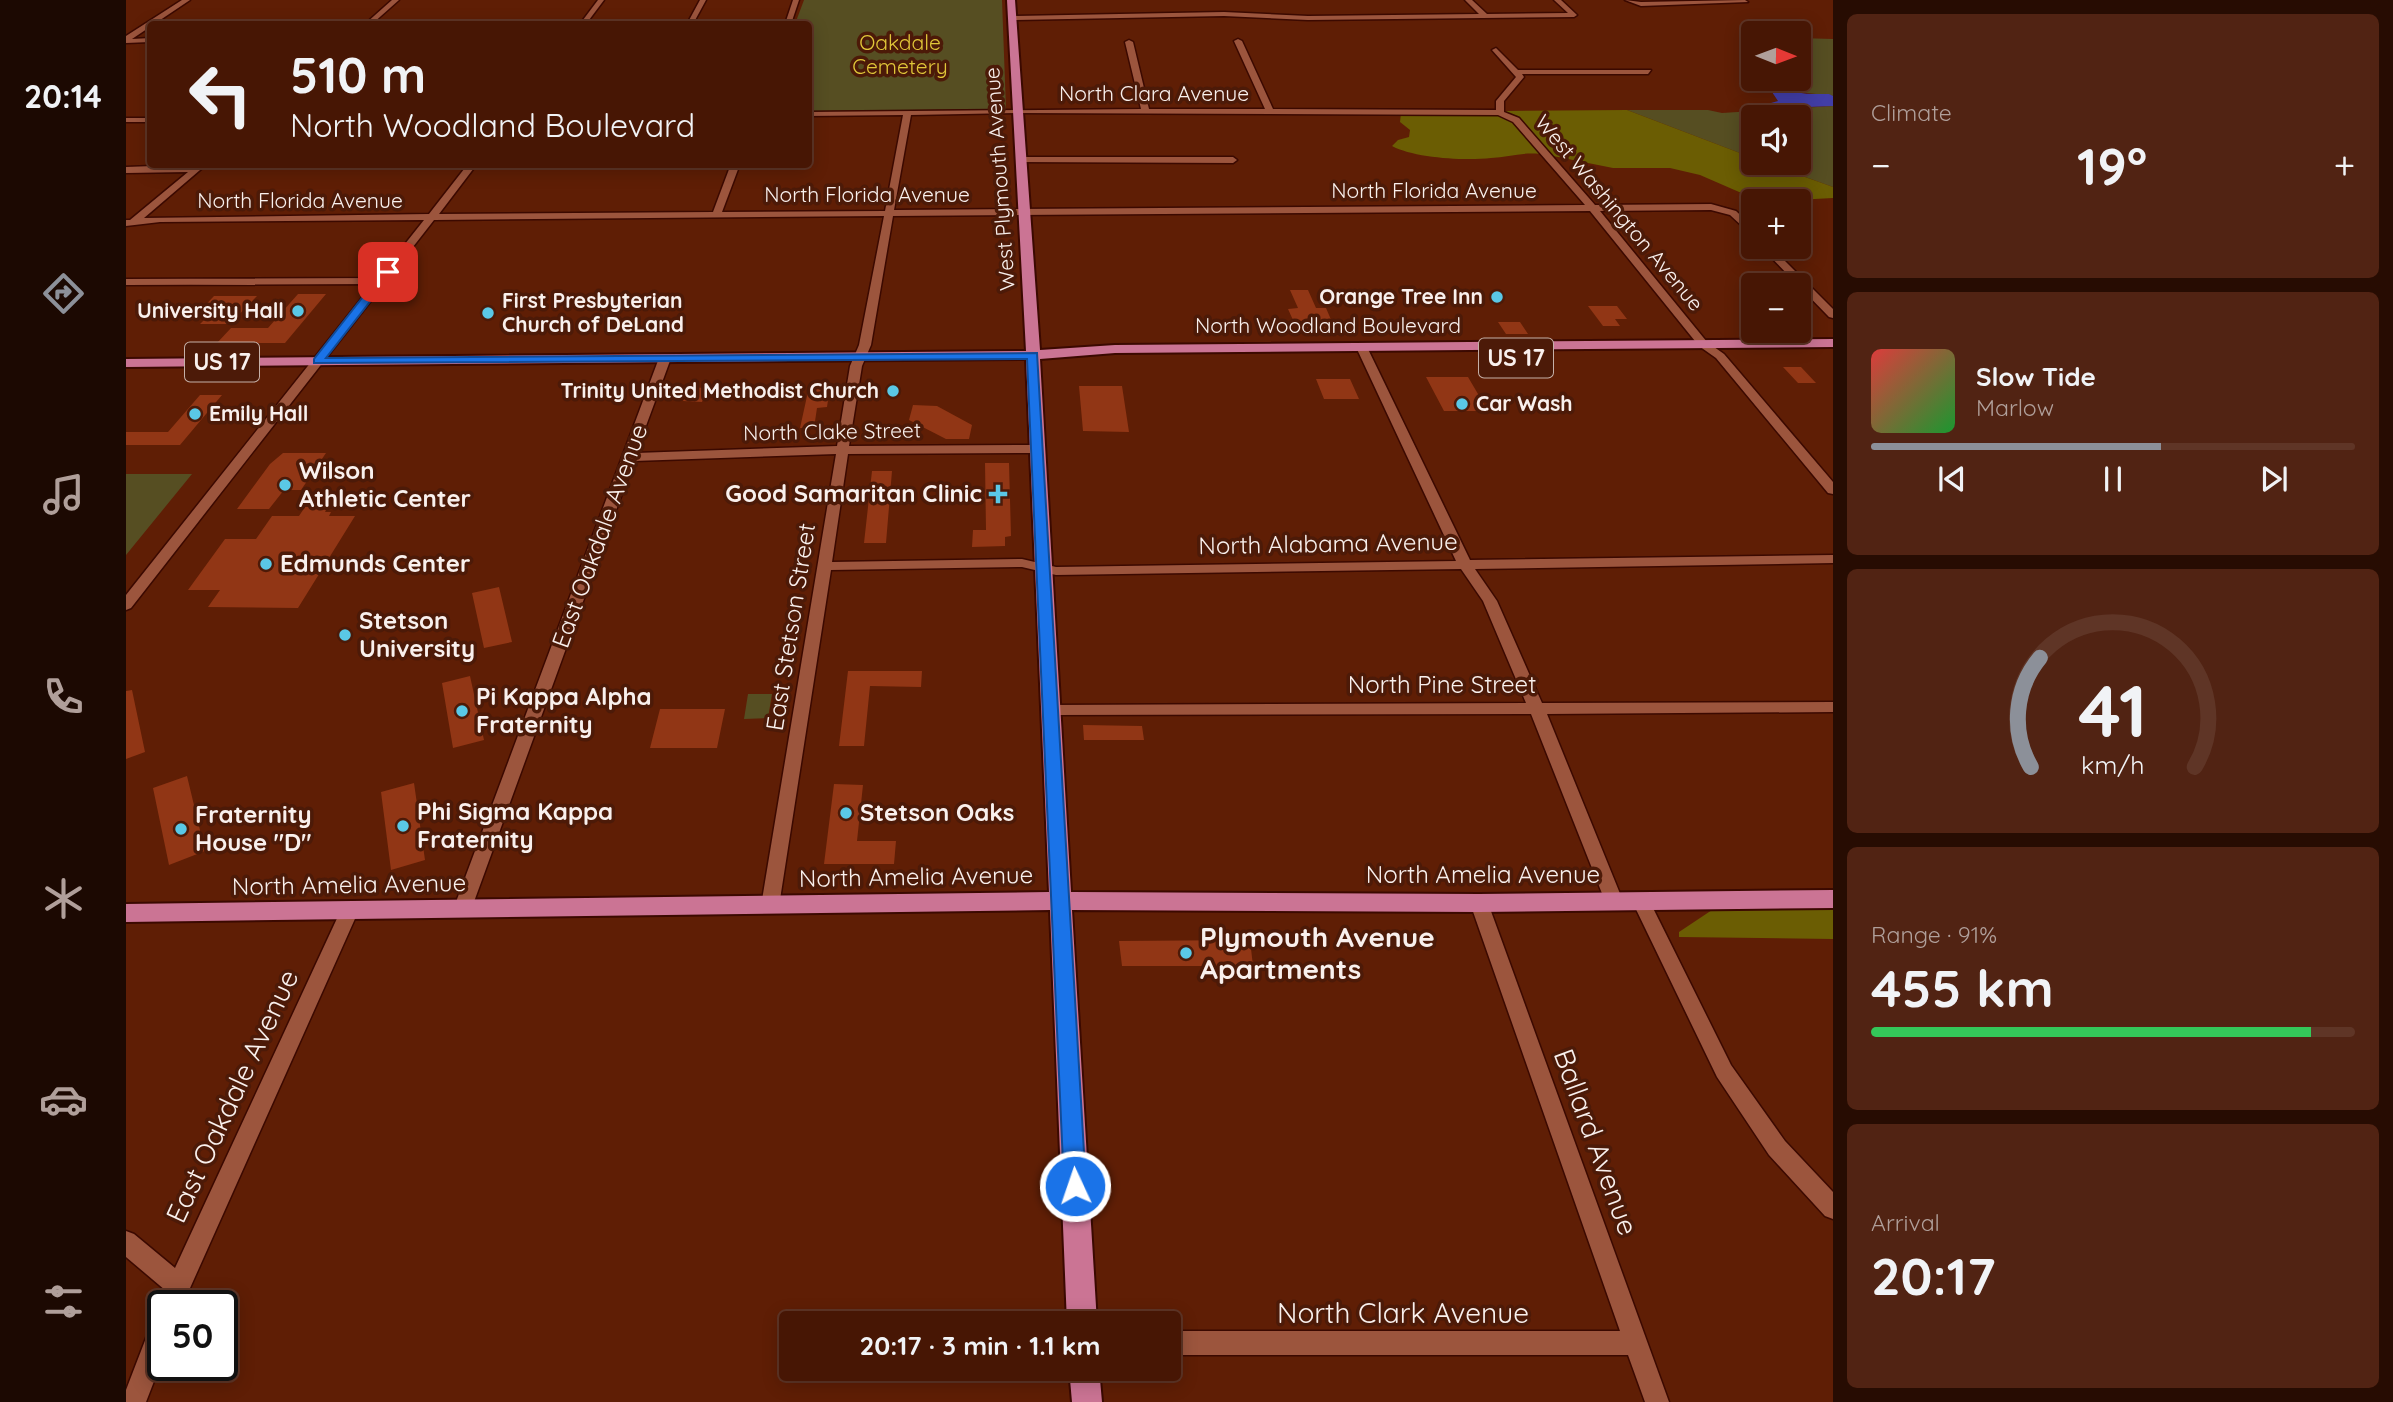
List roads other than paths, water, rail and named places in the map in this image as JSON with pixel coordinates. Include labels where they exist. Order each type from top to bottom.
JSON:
[{"type":"main road","name":"West Plymouth Avenue","points":[[1011,0],[1033,355],[1081,1311]]},
{"type":"main road","name":"North Woodland Boulevard","points":[[126,363],[1033,355],[1114,361],[1703,344],[1833,343]]},
{"type":"main road","name":"North Woodland Boulevard","points":[[1365,353],[1833,355]]},
{"type":"main road","name":"North Amelia Avenue","points":[[126,913],[1060,901],[1479,903],[1833,899]]},
{"type":"main road","points":[[1085,1381],[1087,1402]]},
{"type":"street","points":[[155,21],[187,0]]},
{"type":"street","points":[[372,21],[396,0]]},
{"type":"street","points":[[585,21],[601,0]]},
{"type":"street","points":[[692,21],[703,0]]},
{"type":"street","points":[[789,21],[796,0]]},
{"type":"street","points":[[1468,0],[1485,16]]},
{"type":"street","points":[[1012,17],[1224,14],[1308,18],[1574,15],[1557,0]]},
{"type":"street","points":[[1628,0],[1641,5],[1745,2]]},
{"type":"street","points":[[126,40],[147,26]]},
{"type":"street","points":[[126,40],[147,40]]},
{"type":"street","points":[[1238,41],[1270,111]]},
{"type":"street","points":[[1129,42],[1146,112]]},
{"type":"street","points":[[1496,50],[1520,77],[1500,101],[1500,113]]},
{"type":"street","points":[[1516,72],[1647,72]]},
{"type":"street","name":"North Clara Avenue","points":[[812,114],[1016,111],[1500,113]]},
{"type":"street","name":"East Stetson Street","points":[[771,906],[856,366],[865,345],[907,113]]},
{"type":"street","name":"West Washington Avenue","points":[[1500,113],[1516,120],[1592,207],[1703,344],[1720,356],[1833,490]]},
{"type":"street","points":[[126,120],[147,120]]},
{"type":"street","points":[[1019,160],[1233,160]]},
{"type":"street","points":[[126,170],[175,168]]},
{"type":"street","points":[[128,224],[199,168]]},
{"type":"street","points":[[126,605],[470,168]]},
{"type":"street","points":[[717,213],[734,168]]},
{"type":"street","name":"North Florida Avenue","points":[[128,224],[160,219],[1592,207],[1711,207],[1733,213],[1741,221]]},
{"type":"street","points":[[1778,259],[1833,315]]},
{"type":"street","points":[[126,282],[381,281]]},
{"type":"street","points":[[1365,353],[1465,565],[1490,601],[1614,901]]},
{"type":"street","name":"East Oakdale Avenue","points":[[462,910],[665,359]]},
{"type":"street","name":"North Clake Street","points":[[629,457],[843,450],[1036,449]]},
{"type":"street","name":"North Alabama Avenue","points":[[824,566],[1022,563],[1056,571],[1833,559]]},
{"type":"street","name":"North Pine Street","points":[[1051,709],[1833,706]]},
{"type":"street","points":[[1641,901],[1724,1071],[1777,1148],[1833,1208]]},
{"type":"street","name":"Ballard Avenue","points":[[1479,903],[1657,1402]]},
{"type":"street","name":"East Oakdale Avenue","points":[[176,1290],[349,912]]},
{"type":"street","points":[[126,1242],[169,1290]]},
{"type":"street","name":"North Clark Avenue","points":[[1181,1343],[1636,1343]]},
{"type":"street","points":[[134,1402],[147,1367]]},
{"type":"place","name":"Orange Tree Inn","points":[[1497,297]]},
{"type":"place","name":"University Hall","points":[[298,311]]},
{"type":"place","name":"First Presbyterian Church of DeLand","points":[[488,313]]},
{"type":"place","name":"Trinity United Methodist Church","points":[[893,391]]},
{"type":"place","name":"Car Wash","points":[[1462,404]]},
{"type":"place","name":"Emily Hall","points":[[195,414]]},
{"type":"place","name":"Wilson Athletic Center","points":[[285,485]]},
{"type":"place","name":"Good Samaritan Clinic","points":[[998,494]]},
{"type":"place","name":"Edmunds Center","points":[[266,564]]},
{"type":"place","name":"Stetson University","points":[[345,635]]},
{"type":"place","name":"Pi Kappa Alpha Fraternity","points":[[462,711]]},
{"type":"place","name":"Stetson Oaks","points":[[846,813]]},
{"type":"place","name":"Phi Sigma Kappa Fraternity","points":[[403,826]]},
{"type":"place","name":"Fraternity House \"D\"","points":[[181,829]]},
{"type":"place","name":"Plymouth Avenue Apartments","points":[[1186,953]]},
{"type":"park label","name":"Oakdale Cemetery","points":[[900,55]]}]
